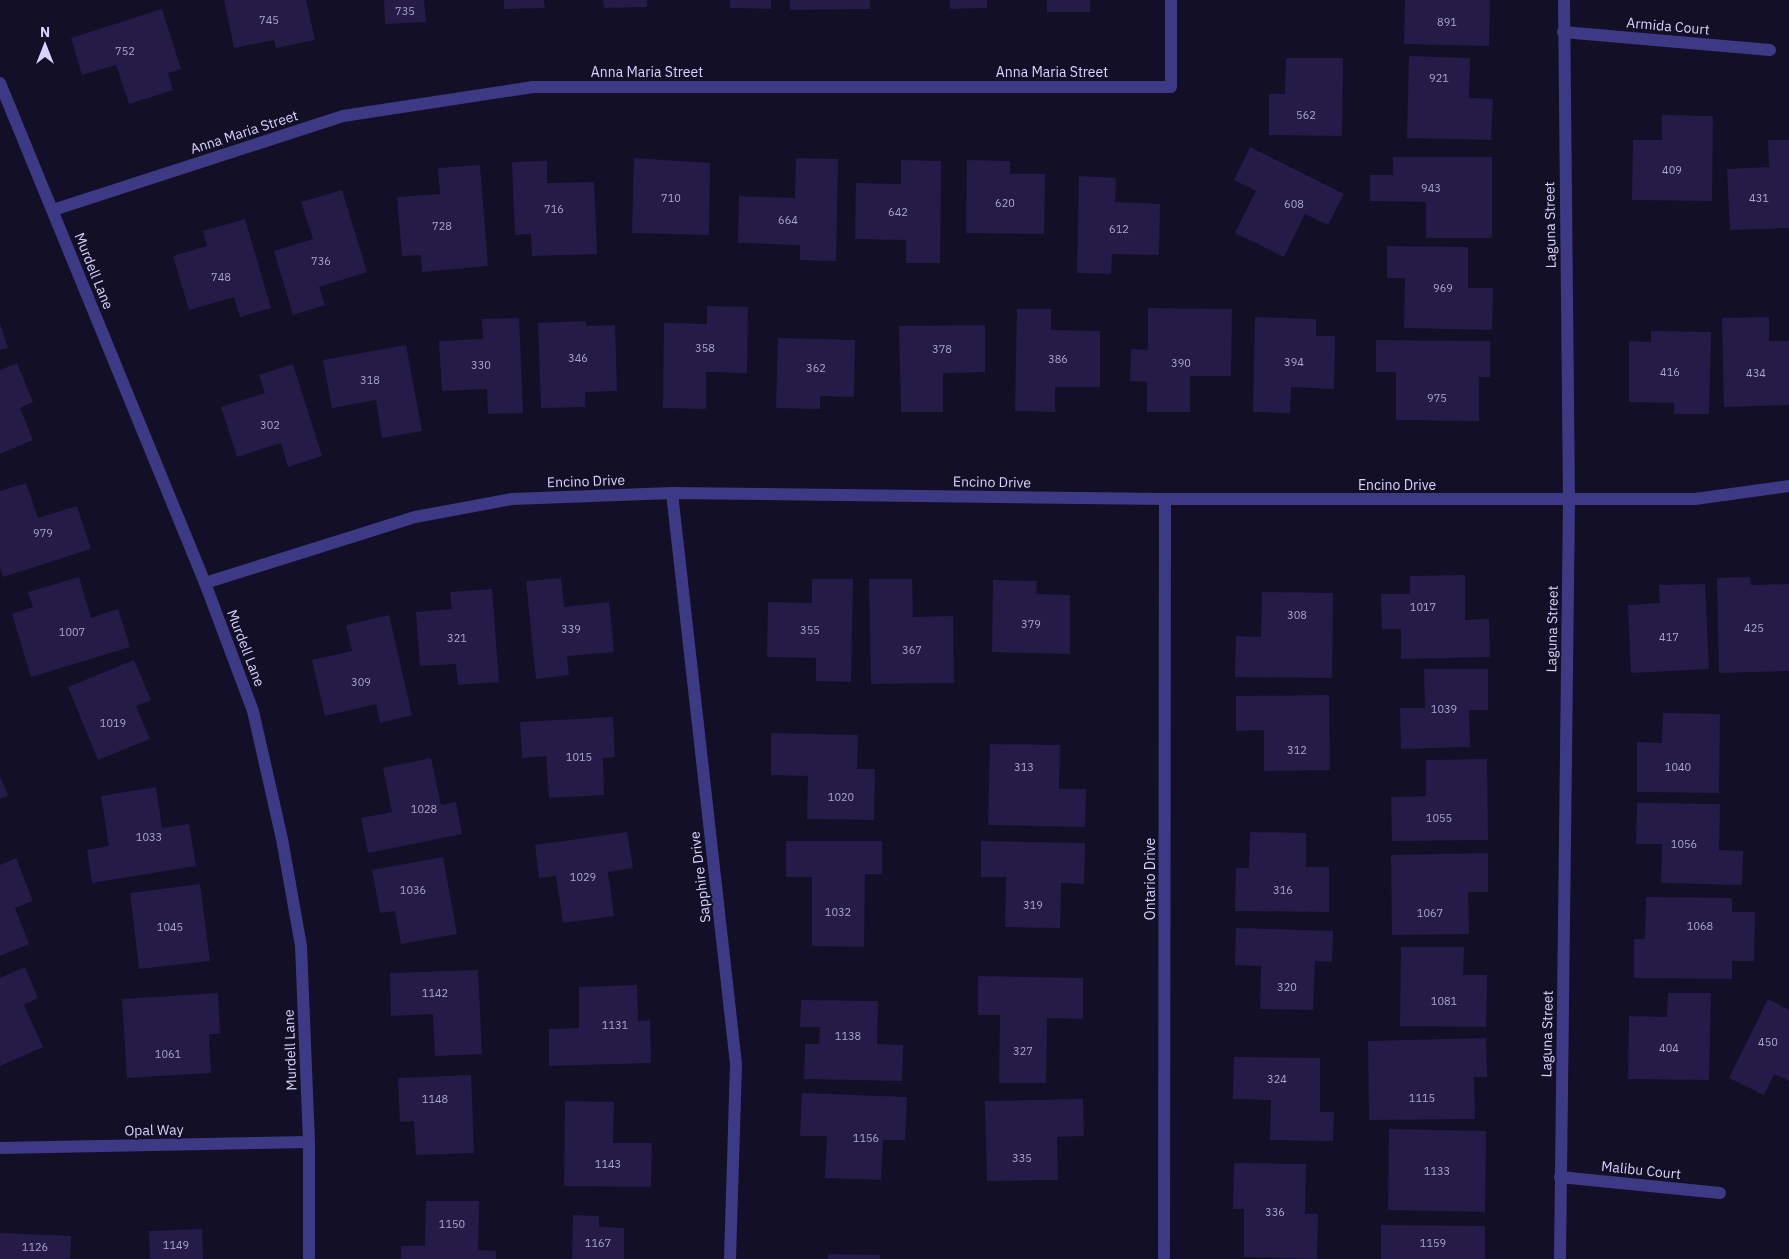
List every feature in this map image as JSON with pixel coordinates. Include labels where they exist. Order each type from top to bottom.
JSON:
[{"type":"street","name":"Anna Maria Street","points":[[53,210],[343,116],[533,87],[1171,87],[1171,0]]},
{"type":"street","name":"Laguna Street","points":[[1560,1259],[1569,500],[1564,0]]},
{"type":"street","name":"Armida Court","points":[[1563,32],[1770,50]]},
{"type":"street","name":"Murdell Lane","points":[[0,83],[205,583],[254,711],[282,839],[301,946],[309,1142],[309,1259]]},
{"type":"street","name":"Encino Drive","points":[[205,583],[425,515],[512,499],[672,493],[1165,499],[1695,499],[1789,486]]},
{"type":"street","name":"Sapphire Drive","points":[[672,493],[736,1064],[730,1259]]},
{"type":"street","name":"Ontario Drive","points":[[1164,1259],[1165,499]]},
{"type":"street","name":"Opal Way","points":[[0,1148],[309,1142]]},
{"type":"street","name":"Malibu Court","points":[[1560,1177],[1720,1193]]},
{"type":"building","points":[[224,0],[306,0],[315,40],[276,48],[274,40],[234,48]]},
{"type":"building","points":[[384,0],[424,0],[426,22],[385,24]]},
{"type":"building","points":[[504,0],[544,0],[545,8],[504,9]]},
{"type":"building","points":[[603,0],[647,0],[647,7],[604,8]]},
{"type":"building","points":[[730,0],[771,0],[771,9],[730,8]]},
{"type":"building","points":[[790,0],[870,0],[870,9],[790,10]]},
{"type":"building","points":[[950,0],[987,0],[987,8],[950,9]]},
{"type":"building","points":[[1047,0],[1090,0],[1090,12],[1047,12]]},
{"type":"building","points":[[1405,0],[1490,0],[1489,46],[1404,44]]},
{"type":"building","points":[[162,9],[181,69],[168,73],[173,90],[129,104],[116,65],[82,75],[71,38]]},
{"type":"building","points":[[1409,56],[1470,58],[1469,98],[1493,99],[1491,140],[1407,138]]},
{"type":"building","points":[[1286,58],[1343,58],[1342,136],[1269,135],[1269,94],[1285,94]]},
{"type":"building","points":[[1662,115],[1713,116],[1712,201],[1632,200],[1633,140],[1662,140]]},
{"type":"building","points":[[1768,140],[1789,140],[1789,228],[1730,230],[1727,169],[1769,167]]},
{"type":"building","points":[[1250,147],[1344,194],[1328,225],[1305,214],[1284,257],[1235,233],[1256,191],[1234,180]]},
{"type":"building","points":[[1393,157],[1492,157],[1492,238],[1426,238],[1426,202],[1370,201],[1370,175],[1393,175]]},
{"type":"building","points":[[634,158],[710,163],[709,235],[632,233]]},
{"type":"building","points":[[796,158],[838,159],[836,261],[800,260],[800,245],[738,243],[739,196],[795,198]]},
{"type":"building","points":[[901,160],[941,161],[940,263],[906,263],[906,240],[855,239],[856,183],[901,184]]},
{"type":"building","points":[[967,160],[1010,161],[1010,174],[1045,174],[1044,234],[966,233]]},
{"type":"building","points":[[547,161],[547,183],[594,182],[597,254],[532,256],[531,234],[515,235],[512,162]]},
{"type":"building","points":[[480,165],[488,266],[422,272],[421,255],[402,256],[397,197],[440,194],[438,168]]},
{"type":"building","points":[[1079,176],[1116,178],[1115,202],[1160,204],[1159,255],[1112,254],[1111,274],[1077,273]]},
{"type":"building","points":[[342,190],[367,272],[319,287],[325,305],[293,315],[274,251],[313,239],[301,202]]},
{"type":"building","points":[[245,219],[271,308],[240,317],[234,297],[189,310],[173,256],[207,246],[203,231]]},
{"type":"building","points":[[1387,246],[1468,247],[1468,288],[1493,288],[1492,330],[1404,328],[1405,278],[1387,278]]},
{"type":"building","points":[[707,306],[748,307],[747,373],[706,372],[706,409],[663,408],[664,323],[707,324]]},
{"type":"building","points":[[1148,308],[1232,309],[1231,376],[1190,376],[1190,412],[1147,412],[1147,382],[1130,381],[1131,349],[1148,350]]},
{"type":"building","points":[[1017,309],[1051,309],[1051,330],[1100,331],[1100,387],[1055,387],[1055,412],[1015,411]]},
{"type":"building","points":[[1255,317],[1316,319],[1316,336],[1335,336],[1334,389],[1291,387],[1290,413],[1253,412]]},
{"type":"building","points":[[1769,317],[1769,341],[1789,341],[1789,405],[1724,407],[1722,318]]},
{"type":"building","points":[[519,318],[523,413],[488,414],[487,389],[442,391],[439,341],[483,339],[482,319]]},
{"type":"building","points":[[586,321],[586,326],[615,325],[617,391],[585,392],[585,407],[541,408],[538,323]]},
{"type":"building","points":[[0,323],[8,348],[0,350]]},
{"type":"building","points":[[985,325],[985,372],[943,373],[943,412],[901,412],[899,326]]},
{"type":"building","points":[[1651,331],[1711,332],[1709,414],[1674,414],[1674,403],[1629,402],[1629,341],[1651,342]]},
{"type":"building","points":[[778,338],[855,340],[854,397],[820,396],[820,409],[776,408]]},
{"type":"building","points":[[1376,340],[1490,341],[1490,377],[1479,377],[1479,421],[1396,420],[1396,372],[1376,372]]},
{"type":"building","points":[[406,345],[422,431],[382,438],[376,400],[332,408],[323,360]]},
{"type":"building","points":[[17,363],[33,402],[20,408],[33,440],[0,454],[0,370]]},
{"type":"building","points":[[293,364],[322,456],[288,467],[281,443],[237,457],[221,407],[265,393],[259,375]]},
{"type":"building","points":[[26,483],[38,518],[77,506],[91,549],[3,577],[0,568],[0,491]]},
{"type":"building","points":[[1465,575],[1465,620],[1489,619],[1490,657],[1401,659],[1401,629],[1382,629],[1381,594],[1410,594],[1410,576]]},
{"type":"building","points":[[79,577],[91,618],[118,609],[130,647],[31,677],[12,614],[33,607],[28,592]]},
{"type":"building","points":[[1750,577],[1751,585],[1789,584],[1789,671],[1719,673],[1717,578]]},
{"type":"building","points":[[561,578],[564,607],[609,602],[614,652],[567,656],[569,675],[536,679],[526,581]]},
{"type":"building","points":[[812,579],[853,579],[851,682],[816,681],[816,658],[767,657],[768,602],[812,603]]},
{"type":"building","points":[[869,579],[912,579],[913,617],[953,616],[954,683],[871,684]]},
{"type":"building","points":[[993,580],[1037,581],[1036,594],[1070,595],[1070,654],[992,652]]},
{"type":"building","points":[[1705,584],[1709,669],[1631,673],[1628,605],[1660,603],[1659,585]]},
{"type":"building","points":[[492,589],[499,682],[458,685],[456,664],[420,666],[416,612],[452,609],[450,592]]},
{"type":"building","points":[[1262,592],[1333,593],[1332,678],[1235,677],[1236,636],[1261,637]]},
{"type":"building","points":[[389,615],[412,715],[380,723],[376,704],[325,716],[312,660],[352,651],[346,625]]},
{"type":"building","points":[[134,660],[151,700],[136,706],[150,739],[98,760],[68,687]]},
{"type":"building","points":[[1424,669],[1488,669],[1488,710],[1469,710],[1470,747],[1401,749],[1400,708],[1425,708]]},
{"type":"building","points":[[1329,695],[1330,770],[1264,771],[1264,730],[1236,731],[1236,696]]},
{"type":"building","points":[[1663,713],[1720,714],[1719,793],[1637,792],[1637,742],[1662,743]]},
{"type":"building","points":[[613,717],[615,757],[603,758],[604,795],[549,798],[546,756],[522,758],[520,722]]},
{"type":"building","points":[[771,733],[858,735],[857,769],[875,769],[874,820],[807,819],[808,776],[771,775]]},
{"type":"building","points":[[990,744],[1060,745],[1059,789],[1086,789],[1085,827],[988,825]]},
{"type":"building","points":[[431,758],[441,805],[456,802],[462,834],[368,853],[361,818],[392,812],[383,768]]},
{"type":"building","points":[[1487,759],[1488,840],[1392,841],[1391,797],[1426,796],[1426,760]]},
{"type":"building","points":[[0,777],[8,795],[0,799]]},
{"type":"building","points":[[156,787],[162,828],[189,824],[196,866],[92,883],[87,850],[109,846],[101,796]]},
{"type":"building","points":[[1637,803],[1720,804],[1719,850],[1743,851],[1742,885],[1661,883],[1662,844],[1636,844]]},
{"type":"building","points":[[627,832],[633,868],[608,872],[614,916],[563,923],[556,876],[539,878],[535,845]]},
{"type":"building","points":[[1250,832],[1306,833],[1306,867],[1329,867],[1329,912],[1235,911],[1236,868],[1249,868]]},
{"type":"building","points":[[786,841],[882,841],[882,874],[865,874],[864,947],[812,946],[812,877],[786,877]]},
{"type":"building","points":[[981,841],[1085,843],[1084,884],[1061,883],[1060,928],[1005,927],[1006,877],[981,877]]},
{"type":"building","points":[[1488,853],[1488,892],[1468,892],[1469,934],[1392,935],[1391,855]]},
{"type":"building","points":[[443,857],[457,934],[401,944],[395,911],[380,913],[372,870]]},
{"type":"building","points":[[16,858],[33,901],[15,908],[29,944],[0,956],[0,865]]},
{"type":"building","points":[[200,884],[210,961],[139,969],[130,893]]},
{"type":"building","points":[[1646,897],[1732,898],[1732,912],[1755,912],[1754,961],[1732,961],[1732,979],[1634,978],[1634,939],[1645,939]]},
{"type":"building","points":[[1236,928],[1333,931],[1332,962],[1315,961],[1313,1010],[1260,1009],[1261,966],[1235,965]]},
{"type":"building","points":[[1401,947],[1464,947],[1463,975],[1487,975],[1486,1027],[1400,1026]]},
{"type":"building","points":[[25,967],[38,998],[24,1005],[43,1047],[0,1066],[0,978]]},
{"type":"building","points":[[478,970],[482,1054],[435,1056],[433,1014],[391,1016],[390,973]]},
{"type":"building","points":[[978,976],[1083,978],[1083,1019],[1047,1018],[1046,1083],[999,1083],[1000,1015],[978,1015]]},
{"type":"building","points":[[637,985],[638,1021],[650,1020],[651,1063],[549,1066],[549,1029],[579,1028],[579,987]]},
{"type":"building","points":[[218,993],[220,1034],[209,1034],[211,1073],[127,1078],[122,999]]},
{"type":"building","points":[[1668,993],[1711,993],[1709,1080],[1628,1079],[1629,1016],[1667,1017]]},
{"type":"building","points":[[1768,999],[1789,1010],[1789,1081],[1774,1074],[1764,1095],[1729,1078]]},
{"type":"building","points":[[801,1000],[878,1001],[877,1044],[903,1045],[902,1081],[804,1079],[805,1044],[819,1044],[820,1027],[800,1027]]},
{"type":"building","points":[[1486,1038],[1487,1077],[1474,1077],[1475,1119],[1369,1120],[1368,1041]]},
{"type":"building","points":[[1234,1057],[1320,1058],[1320,1112],[1334,1112],[1333,1141],[1270,1140],[1271,1100],[1233,1099]]},
{"type":"building","points":[[471,1075],[474,1153],[416,1155],[414,1121],[400,1122],[398,1078]]},
{"type":"building","points":[[802,1093],[907,1097],[905,1140],[883,1140],[881,1180],[825,1178],[827,1136],[800,1136]]},
{"type":"building","points":[[1083,1099],[1084,1136],[1057,1137],[1058,1180],[987,1181],[985,1101]]},
{"type":"building","points":[[565,1101],[614,1102],[613,1143],[652,1143],[651,1187],[564,1186]]},
{"type":"building","points":[[1389,1129],[1486,1131],[1485,1212],[1388,1210]]},
{"type":"building","points":[[1234,1163],[1306,1164],[1305,1214],[1318,1214],[1317,1259],[1244,1257],[1244,1209],[1233,1209]]},
{"type":"building","points":[[426,1201],[479,1201],[478,1250],[496,1251],[496,1259],[401,1259],[401,1246],[425,1246]]},
{"type":"building","points":[[573,1215],[599,1216],[599,1227],[624,1228],[624,1259],[572,1259]]},
{"type":"building","points":[[1381,1225],[1485,1226],[1485,1259],[1381,1259]]},
{"type":"building","points":[[202,1229],[203,1259],[150,1259],[149,1231]]},
{"type":"building","points":[[0,1233],[71,1236],[70,1259],[0,1259]]},
{"type":"building","points":[[828,1254],[880,1255],[880,1259],[828,1259]]}]
